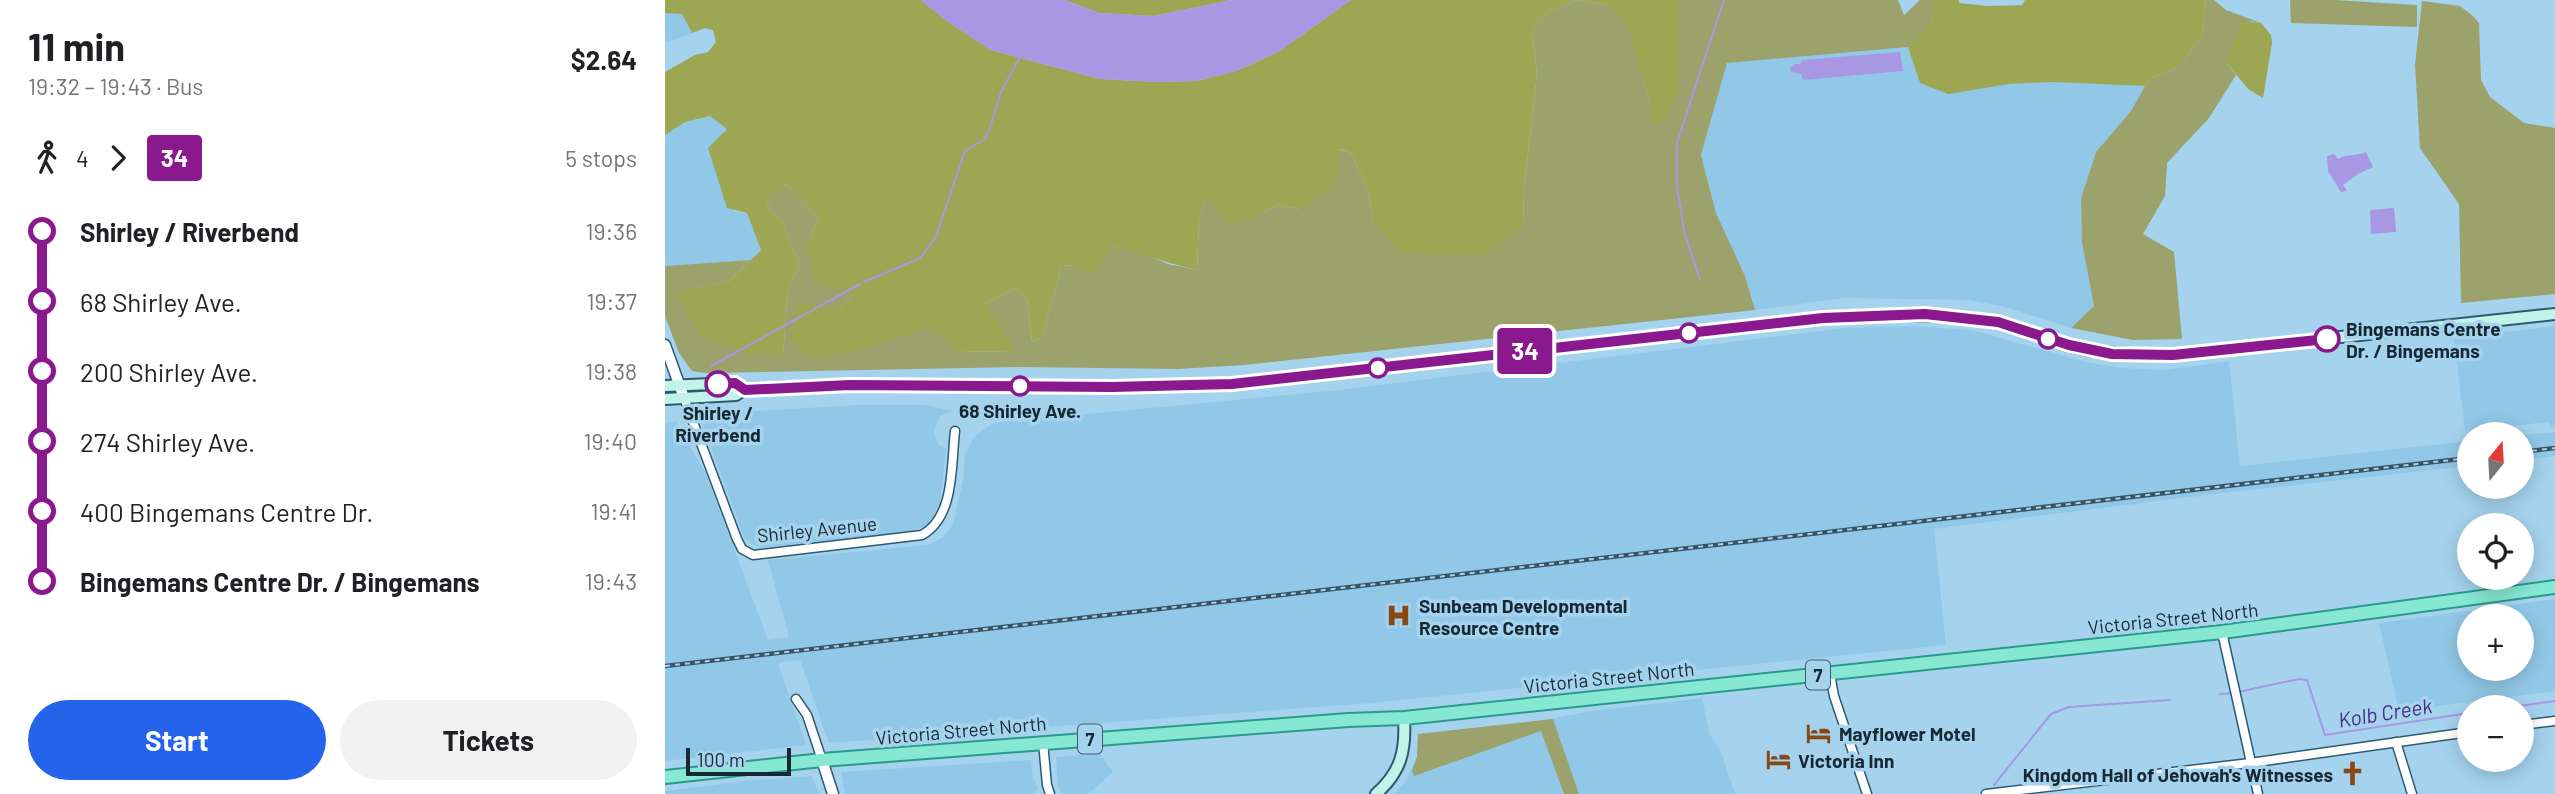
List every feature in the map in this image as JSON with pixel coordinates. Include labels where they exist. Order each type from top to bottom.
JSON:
[{"type":"main road","points":[[665,399],[736,395],[745,390],[850,385],[1112,387],[1232,384],[1823,318],[1942,315],[1998,322],[2069,345],[2112,354],[2173,355],[2555,314]]},
{"type":"main road","points":[[665,386],[735,383],[745,390]]},
{"type":"main road","name":"Victoria Street North","points":[[665,777],[822,760],[1043,742],[1404,718],[2222,632],[2555,587]]},
{"type":"main road","points":[[1376,794],[1387,784],[1401,762],[1405,737],[1404,718]]},
{"type":"street","points":[[665,345],[684,398]]},
{"type":"street","name":"Shirley Avenue","points":[[684,398],[737,539],[742,549],[753,555],[922,535],[933,529],[942,516],[947,498],[955,431]]},
{"type":"street","points":[[2222,632],[2258,794]]},
{"type":"street","points":[[1830,674],[1834,696],[1867,794]]},
{"type":"street","points":[[796,699],[807,715],[833,794]]},
{"type":"street","points":[[2534,724],[2555,721]]},
{"type":"street","points":[[1986,794],[2250,763],[2457,734]]},
{"type":"street","points":[[1043,742],[1050,794]]},
{"type":"street","points":[[2396,742],[2412,794]]},
{"type":"shaded area","points":[[921,0],[1065,0],[1099,13],[1154,16],[1232,0],[1351,0],[1278,52],[1236,71],[1197,81],[1159,82],[1100,79],[991,50]]},
{"type":"shaded area","points":[[665,13],[682,13],[692,33],[665,43]]},
{"type":"shaded area","points":[[1908,47],[1920,83],[2051,82],[2145,86],[2131,111],[2096,152],[2081,198],[2082,243],[2094,306],[2071,328],[2005,307],[1970,300],[1844,298],[1755,310],[1745,276],[1716,213],[1701,155],[1727,62]]},
{"type":"shaded area","points":[[1900,52],[1903,71],[1803,80],[1801,74],[1791,72],[1790,68],[1794,64],[1800,64],[1802,60]]},
{"type":"shaded area","points":[[711,116],[728,129],[734,212],[747,213],[761,250],[751,260],[665,266],[665,135],[685,122]]},
{"type":"shaded area","points":[[2366,152],[2373,167],[2343,185],[2347,191],[2341,192],[2328,171],[2327,156],[2334,154],[2338,159]]},
{"type":"shaded area","points":[[2394,208],[2396,232],[2371,234],[2370,210]]},
{"type":"shaded area","points":[[1913,326],[1972,330],[2086,362],[2121,368],[2166,370],[2229,361],[2240,466],[2457,442],[2457,467],[1934,529],[1946,645],[1371,703],[829,743],[800,660],[778,663],[806,745],[665,761],[665,423],[676,421],[707,476],[768,640],[789,637],[768,560],[928,545],[942,538],[953,525],[963,480],[965,455],[973,438],[993,423],[1339,390],[1845,328]]},
{"type":"shaded area","points":[[2555,326],[2555,427],[2551,428],[2549,422],[2464,422],[2454,338]]},
{"type":"shaded area","points":[[859,405],[925,405],[953,411],[940,416],[933,432],[938,444],[946,449],[940,502],[933,518],[924,527],[909,532],[762,548],[744,538],[701,420],[736,412]]},
{"type":"shaded area","points":[[2555,432],[2555,456],[2534,459],[2534,434]]},
{"type":"shaded area","points":[[2555,599],[2555,691],[2524,695],[2457,695],[2457,704],[2399,711],[2379,623],[2457,612],[2457,681],[2534,681],[2534,604],[2518,604]]},
{"type":"shaded area","points":[[1702,698],[1710,735],[1720,750],[1735,794],[1394,794],[1405,783],[1417,757],[1418,734],[1533,722],[1592,711]]},
{"type":"shaded area","points":[[1099,753],[1113,772],[1088,794],[1063,794],[1058,787],[1056,757]]},
{"type":"shaded area","points":[[1031,760],[1033,778],[1038,789],[1033,794],[845,794],[841,772]]},
{"type":"shaded area","points":[[812,776],[819,794],[665,794],[665,791],[745,781]]},
{"type":"green space","points":[[665,0],[921,0],[991,50],[1100,79],[1159,82],[1197,81],[1236,71],[1278,52],[1351,0],[1577,0],[1550,11],[1532,30],[1537,74],[1524,189],[1523,227],[1482,255],[1400,253],[1373,222],[1368,190],[1351,153],[1340,149],[1335,185],[1299,209],[1277,205],[1261,214],[1227,224],[1206,195],[1199,222],[1197,270],[1113,247],[1093,274],[1073,265],[1062,266],[1042,337],[1032,342],[1027,299],[1015,289],[986,303],[1016,351],[957,352],[930,328],[855,351],[810,358],[791,339],[798,302],[840,308],[852,296],[814,281],[807,244],[819,218],[786,184],[766,205],[782,221],[799,264],[788,292],[783,355],[741,353],[698,334],[675,293],[731,280],[761,250],[747,213],[727,208],[708,148],[727,129],[710,116],[685,122],[665,135],[665,72],[695,55],[708,52],[716,42],[713,30],[705,28],[692,33],[682,14],[665,13]]},
{"type":"green space","points":[[1065,0],[1232,0],[1154,16],[1099,13]]},
{"type":"green space","points":[[1577,0],[1609,5],[1626,20],[1651,107],[1651,124],[1679,0],[1898,0],[1904,15],[1920,0],[1933,0],[1933,21],[1908,47],[1727,63],[1701,155],[1716,213],[1745,276],[1755,310],[1244,365],[1178,369],[1021,367],[705,373],[692,371],[679,353],[665,316],[665,266],[751,260],[731,280],[676,293],[783,355],[788,292],[799,264],[782,221],[766,205],[786,184],[819,218],[807,244],[852,296],[840,308],[930,328],[957,352],[1015,351],[986,303],[1015,289],[1027,299],[1032,342],[1042,337],[1062,266],[1073,265],[1113,247],[1197,270],[1199,222],[1206,194],[1261,214],[1277,205],[1299,209],[1339,149],[1351,153],[1368,190],[1373,222],[1523,227],[1524,189],[1537,74],[1532,30],[1550,11]]},
{"type":"green space","points":[[1577,0],[1679,0],[1678,90],[1668,119],[1650,124],[1651,107],[1626,21],[1609,5]]},
{"type":"green space","points":[[1933,0],[1959,0],[1959,3],[1988,6],[2022,5],[2025,0],[2206,0],[2203,33],[2180,66],[2153,77],[2145,86],[2051,82],[2009,84],[1948,94],[1920,83],[1908,47],[1933,21]]},
{"type":"green space","points":[[2206,0],[2214,0],[2226,10],[2261,23],[2251,21],[2225,61],[2236,75],[2209,118],[2167,163],[2165,196],[2143,234],[2174,252],[2182,339],[2133,340],[2071,328],[2094,306],[2082,243],[2081,198],[2096,152],[2131,111],[2153,77],[2180,66],[2203,33]]},
{"type":"green space","points":[[2290,0],[2417,5],[2417,27],[2291,23]]},
{"type":"green space","points":[[2422,1],[2460,6],[2473,16],[2479,23],[2481,80],[2490,97],[2524,123],[2555,128],[2555,294],[2461,303],[2459,204],[2420,148],[2415,65]]},
{"type":"green space","points":[[2243,21],[2261,23],[2271,35],[2263,98],[2248,89],[2225,61]]},
{"type":"green space","points":[[1553,719],[1579,794],[1564,794],[1541,731],[1414,776],[1412,771],[1417,757],[1418,734]]},
{"type":"waterway","points":[[1700,279],[1684,231],[1677,187],[1677,143],[1724,0]]},
{"type":"waterway","points":[[864,282],[920,258],[936,237],[965,151],[985,139],[1001,92],[1020,57]]},
{"type":"waterway","points":[[711,366],[860,284]]},
{"type":"waterway","name":"Kolb Creek","points":[[2238,692],[2299,679],[2307,680],[2325,735],[2457,715]]},
{"type":"waterway","name":"Kolb Creek","points":[[2220,694],[2233,693]]},
{"type":"waterway","name":"Kolb Creek","points":[[1994,785],[2051,714],[2069,707],[2170,700]]},
{"type":"waterway","name":"Kolb Creek","points":[[2534,704],[2555,701]]},
{"type":"railway","points":[[2534,451],[2555,448]]},
{"type":"railway","points":[[665,666],[2457,459]]},
{"type":"bus line","name":"34","points":[[718,384],[735,383],[745,390],[850,385],[1112,387],[1232,384],[1823,318],[1925,314],[1998,322],[2069,345],[2112,354],[2173,355],[2327,339]]},
{"type":"place","name":"Bingemans Centre Dr. / Bingemans","points":[[2327,339]]},
{"type":"place","name":"Shirley / Riverbend","points":[[718,384]]},
{"type":"place","name":"68 Shirley Ave.","points":[[1020,386]]},
{"type":"place","name":"Sunbeam Developmental Resource Centre","points":[[1399,616]]},
{"type":"place","name":"Mayflower Motel","points":[[1819,733]]},
{"type":"place","name":"Victoria Inn","points":[[1778,760]]},
{"type":"place","name":"Kingdom Hall of Jehovah's Witnesses","points":[[2353,774]]}]
